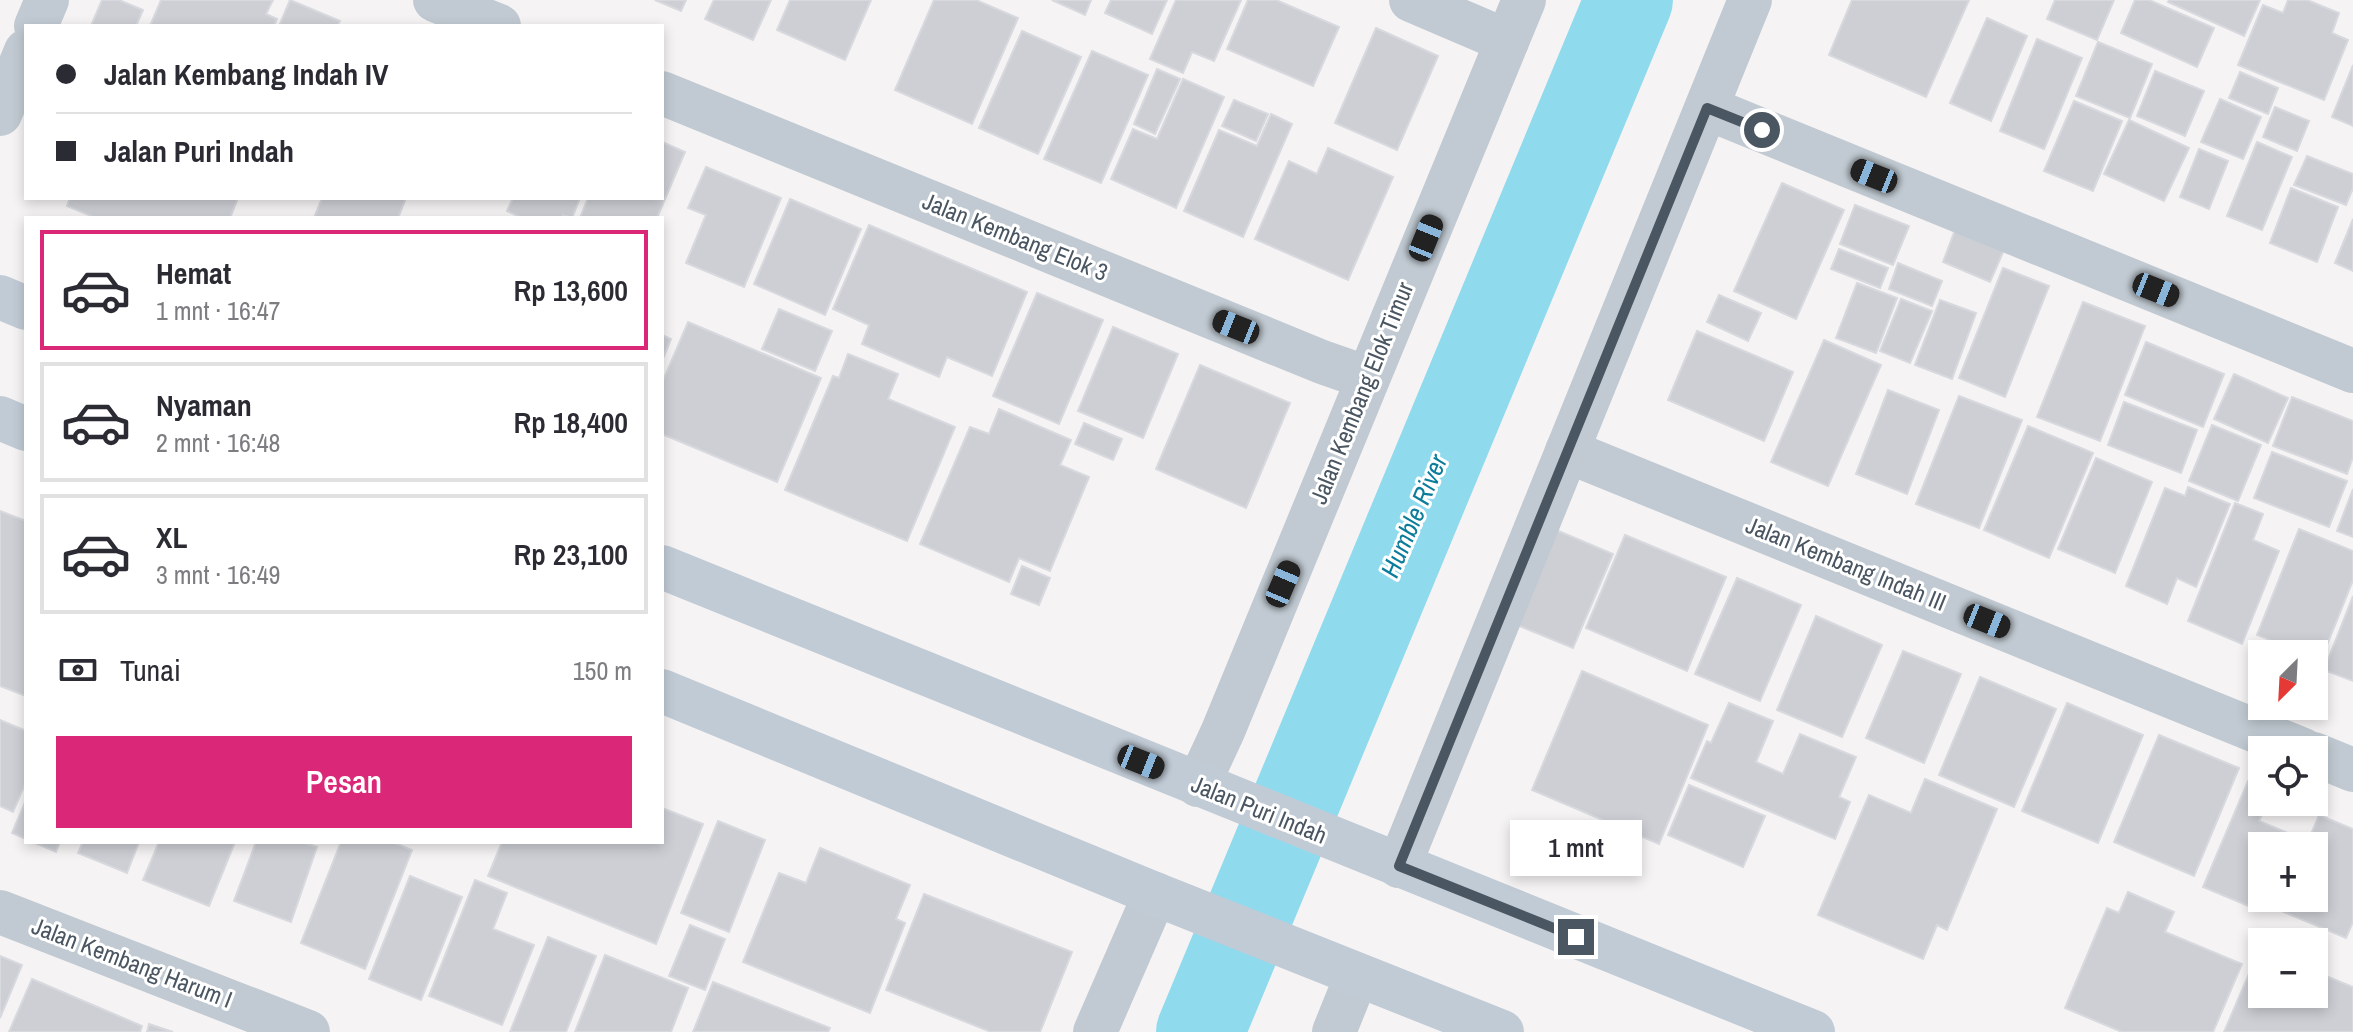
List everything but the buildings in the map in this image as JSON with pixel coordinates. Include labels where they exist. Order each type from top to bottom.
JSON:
[{"type":"main road","points":[[0,297],[24,307]]},
{"type":"main road","points":[[0,418],[24,428]]},
{"type":"main road","name":"Jalan Puri Indah","points":[[664,568],[1813,1032]]},
{"type":"main road","points":[[664,692],[1166,899],[1502,1032]]},
{"type":"street","points":[[37,24],[47,0]]},
{"type":"street","points":[[435,0],[494,24]]},
{"type":"street","points":[[1411,0],[1507,41]]},
{"type":"street","name":"Jalan Kembang Elok Timur","points":[[1209,790],[1229,716],[1524,0]]},
{"type":"street","points":[[1380,858],[1567,451],[1750,0]]},
{"type":"street","points":[[0,114],[24,56]]},
{"type":"street","name":"Jalan Kembang Elok 3","points":[[664,94],[1368,378]]},
{"type":"street","points":[[1707,108],[2353,371]]},
{"type":"street","name":"Jalan Kembang Indah III","points":[[1567,451],[2269,736]]},
{"type":"street","points":[[2328,760],[2353,770]]},
{"type":"street","points":[[1095,1032],[1166,899]]},
{"type":"street","name":"Jalan Kembang Harum I","points":[[0,912],[308,1032]]},
{"type":"street","points":[[1334,1032],[1340,968]]},
{"type":"waterway","name":"Humble River","points":[[1200,1032],[1629,0]]},
{"type":"route","points":[[1576,937],[1399,866],[1707,108],[1762,130]]}]
